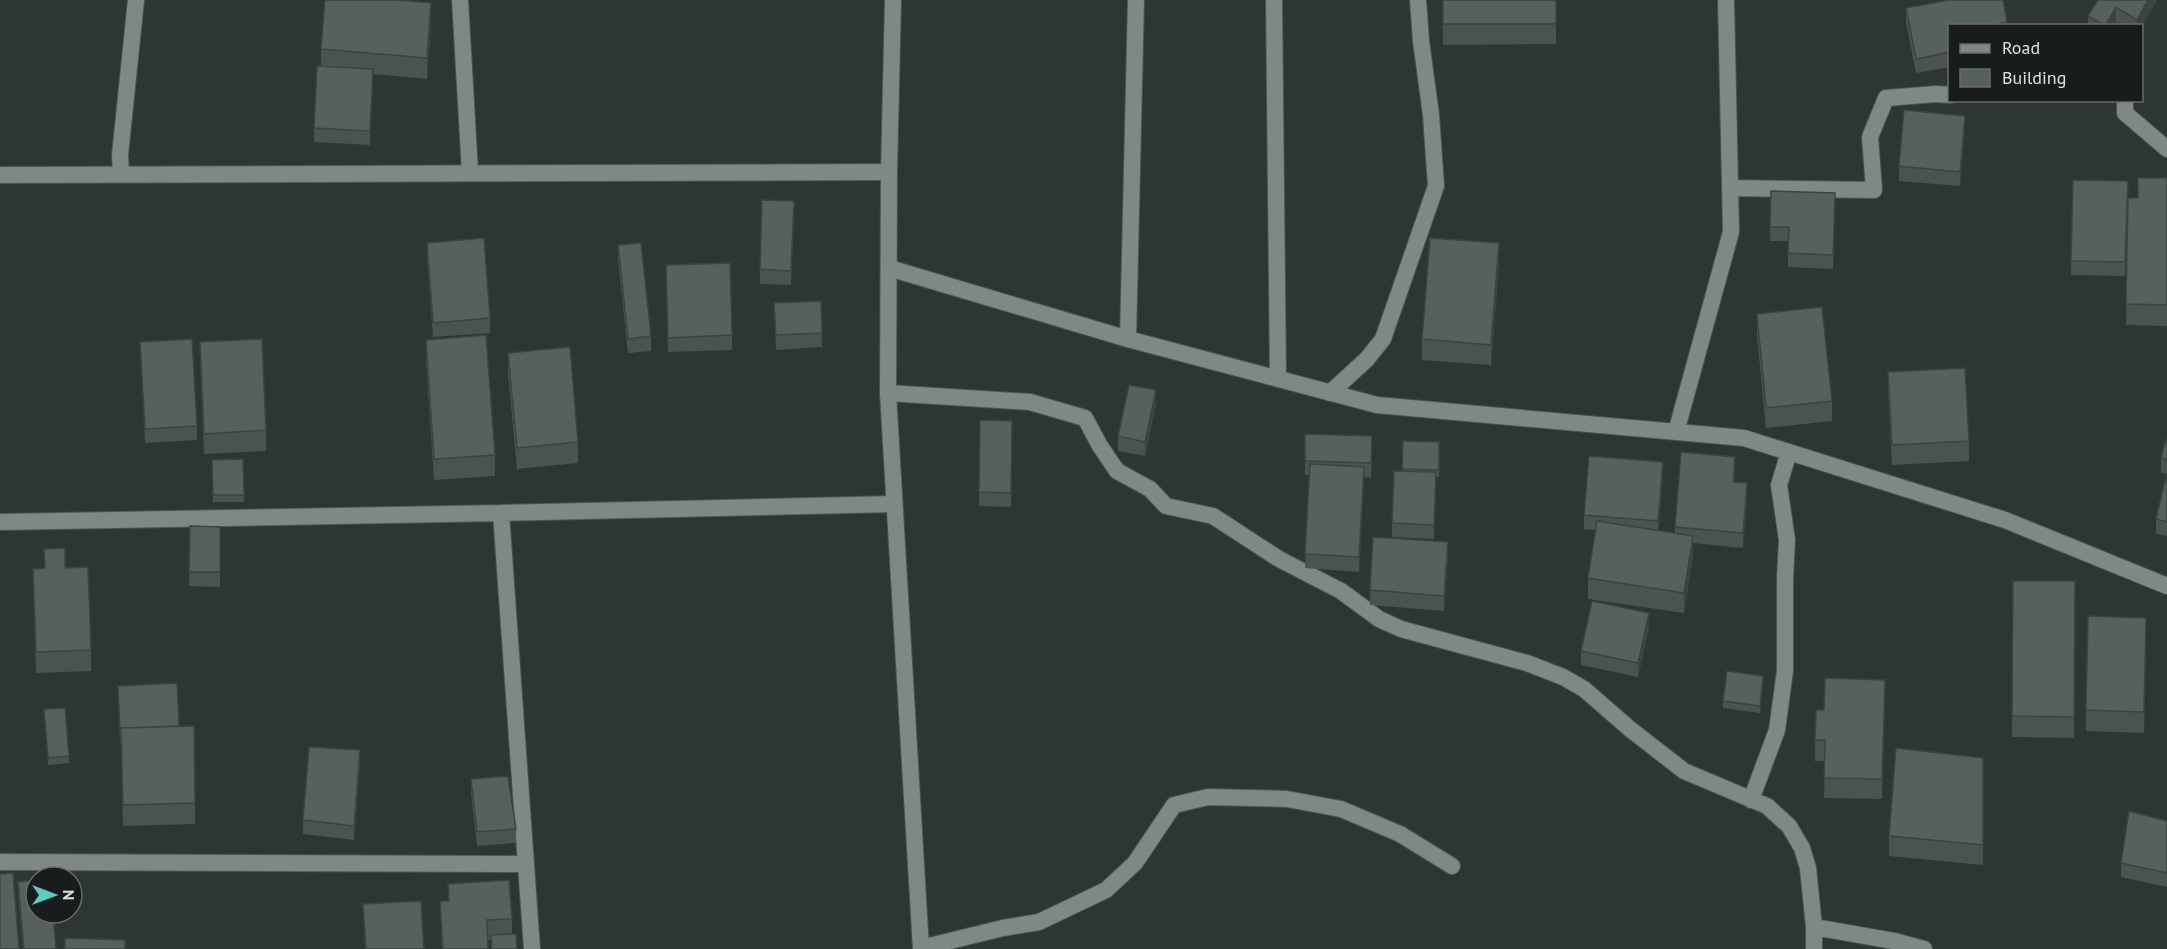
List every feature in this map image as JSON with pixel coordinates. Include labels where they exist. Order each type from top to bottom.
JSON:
[{"type":"street","points":[[121,174],[120,155],[136,0]]},
{"type":"street","points":[[460,0],[470,172]]},
{"type":"street","points":[[893,0],[889,172],[888,393],[921,949],[1003,928],[1039,922],[1106,890],[1135,864],[1174,805],[1208,797],[1287,799],[1341,809],[1400,834],[1452,866]]},
{"type":"street","points":[[1128,339],[1136,0]]},
{"type":"street","points":[[1274,0],[1278,379]]},
{"type":"street","points":[[1330,393],[1366,359],[1383,339],[1436,186],[1431,115],[1418,0]]},
{"type":"street","points":[[1676,432],[1731,232],[1726,0]]},
{"type":"street","points":[[1730,188],[1874,190],[1870,136],[1886,98],[1948,95]]},
{"type":"street","points":[[2125,102],[2126,113],[2167,149]]},
{"type":"street","points":[[0,175],[889,172]]},
{"type":"street","points":[[889,268],[1128,339],[1377,405],[1744,438],[2005,520],[2167,586]]},
{"type":"street","points":[[888,393],[1030,402],[1085,418],[1117,471],[1150,489],[1166,506],[1213,516],[1279,559],[1341,591],[1379,619],[1401,629],[1527,663],[1563,677],[1584,689],[1684,771],[1767,806],[1789,826],[1802,848],[1808,868],[1814,949]]},
{"type":"street","points":[[1751,800],[1777,730],[1785,671],[1787,540],[1779,485],[1789,453]]},
{"type":"street","points":[[0,522],[894,504]]},
{"type":"street","points":[[501,513],[532,949]]},
{"type":"street","points":[[0,862],[526,864]]},
{"type":"street","points":[[1814,927],[1894,941],[1924,949]]},
{"type":"building","points":[[325,0],[398,0],[431,3],[427,58],[321,49]]},
{"type":"building","points":[[1443,0],[1556,0],[1556,24],[1443,24]]},
{"type":"building","points":[[1949,0],[2003,0],[2007,22],[1948,24],[1948,52],[1916,59],[1906,8]]},
{"type":"building","points":[[2098,0],[2148,0],[2137,20],[2116,7],[2106,24],[2102,24],[2088,16]]},
{"type":"building","points":[[317,66],[373,69],[370,131],[314,128]]},
{"type":"building","points":[[1904,110],[1965,116],[1960,172],[1899,166]]},
{"type":"building","points":[[2138,178],[2167,178],[2167,305],[2126,304],[2128,198],[2138,198]]},
{"type":"building","points":[[2073,180],[2128,181],[2125,262],[2071,261]]},
{"type":"building","points":[[1771,191],[1835,193],[1833,255],[1788,253],[1789,227],[1770,227]]},
{"type":"building","points":[[762,200],[794,201],[791,271],[760,269]]},
{"type":"building","points":[[484,238],[490,318],[433,323],[427,243]]},
{"type":"building","points":[[1430,238],[1499,243],[1491,345],[1422,339]]},
{"type":"building","points":[[641,243],[651,336],[628,339],[618,245]]},
{"type":"building","points":[[730,263],[732,335],[668,338],[666,265]]},
{"type":"building","points":[[821,301],[822,333],[776,335],[774,303]]},
{"type":"building","points":[[1822,307],[1832,401],[1766,408],[1757,314]]},
{"type":"building","points":[[486,335],[495,455],[434,459],[426,340]]},
{"type":"building","points":[[192,339],[197,426],[145,429],[140,342]]},
{"type":"building","points":[[262,339],[266,430],[204,434],[200,342]]},
{"type":"building","points":[[570,347],[578,442],[517,448],[508,353]]},
{"type":"building","points":[[1965,368],[1969,441],[1892,445],[1888,372]]},
{"type":"building","points":[[1129,385],[1156,390],[1145,442],[1118,436]]},
{"type":"building","points":[[980,420],[1012,421],[1011,493],[979,492]]},
{"type":"building","points":[[1305,434],[1372,436],[1371,463],[1305,461]]},
{"type":"building","points":[[2167,436],[2167,460],[2161,458]]},
{"type":"building","points":[[1403,441],[1439,442],[1439,470],[1402,469]]},
{"type":"building","points":[[1681,452],[1735,457],[1733,482],[1747,483],[1743,533],[1675,527]]},
{"type":"building","points":[[1589,456],[1663,462],[1658,521],[1584,515]]},
{"type":"building","points":[[243,459],[244,495],[213,495],[212,460]]},
{"type":"building","points":[[1310,464],[1364,467],[1359,557],[1305,554]]},
{"type":"building","points":[[1394,471],[1436,472],[1434,525],[1392,523]]},
{"type":"building","points":[[2167,473],[2167,522],[2156,519]]},
{"type":"building","points":[[1597,521],[1693,536],[1684,593],[1588,578]]},
{"type":"building","points":[[190,526],[220,527],[220,572],[189,572]]},
{"type":"building","points":[[1373,537],[1448,542],[1444,596],[1370,590]]},
{"type":"building","points":[[65,548],[65,568],[88,567],[91,650],[36,652],[33,569],[45,568],[44,549]]},
{"type":"building","points":[[2013,581],[2075,581],[2074,717],[2012,716]]},
{"type":"building","points":[[1592,601],[1649,613],[1638,663],[1581,651]]},
{"type":"building","points":[[2088,616],[2146,618],[2144,712],[2086,710]]},
{"type":"building","points":[[1727,671],[1763,676],[1760,706],[1723,701]]},
{"type":"building","points":[[1825,678],[1885,680],[1882,779],[1824,778],[1825,740],[1815,740],[1816,710],[1824,710]]},
{"type":"building","points":[[177,683],[179,726],[120,729],[118,686]]},
{"type":"building","points":[[65,708],[69,756],[48,758],[44,709]]},
{"type":"building","points":[[194,726],[195,803],[123,805],[121,728]]},
{"type":"building","points":[[309,747],[360,750],[354,826],[303,820]]},
{"type":"building","points":[[1896,748],[1983,758],[1983,845],[1889,836]]},
{"type":"building","points":[[508,776],[516,829],[477,832],[471,779]]},
{"type":"building","points":[[2129,811],[2167,821],[2167,873],[2121,863]]},
{"type":"building","points":[[13,873],[19,949],[0,949],[0,874]]},
{"type":"building","points":[[509,880],[512,919],[487,920],[488,949],[443,949],[440,901],[449,901],[448,884]]},
{"type":"building","points":[[24,881],[24,925],[54,925],[56,949],[24,949],[18,882]]},
{"type":"building","points":[[421,901],[424,949],[366,949],[363,904]]},
{"type":"building","points":[[516,934],[517,949],[492,949],[491,935]]},
{"type":"building","points":[[65,938],[125,940],[125,949],[65,949]]}]
